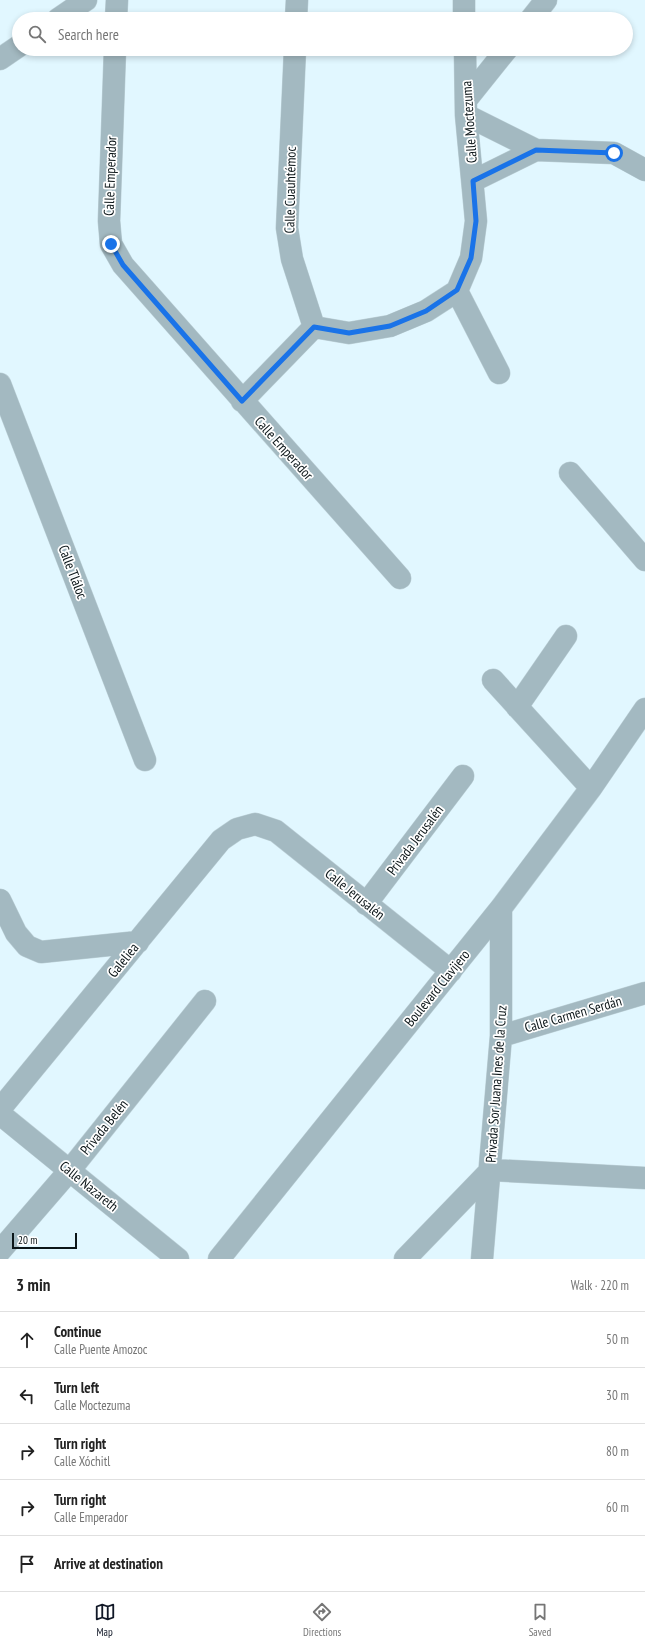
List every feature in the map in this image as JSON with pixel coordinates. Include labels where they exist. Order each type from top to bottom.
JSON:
[{"type":"street","points":[[68,12],[86,0]]},
{"type":"street","points":[[116,12],[117,0]]},
{"type":"street","points":[[296,12],[297,0]]},
{"type":"street","points":[[464,0],[464,12]]},
{"type":"street","points":[[537,12],[546,0]]},
{"type":"street","points":[[0,59],[12,51]]},
{"type":"street","name":"Calle Emperador","points":[[115,56],[109,221],[111,244],[123,265],[400,578]]},
{"type":"street","name":"Calle Cuauhtémoc","points":[[295,56],[287,228],[292,259],[314,327]]},
{"type":"street","name":"Calle Moctezuma","points":[[457,290],[471,258],[476,221],[466,108],[465,56]]},
{"type":"street","points":[[502,56],[466,108],[536,150]]},
{"type":"street","points":[[473,181],[536,150],[614,153],[645,170]]},
{"type":"street","points":[[242,401],[314,327],[349,333],[390,326],[426,311],[457,290],[499,373]]},
{"type":"street","name":"Calle Tláloc","points":[[0,384],[146,760]]},
{"type":"street","points":[[570,473],[645,560]]},
{"type":"street","points":[[517,707],[566,636]]},
{"type":"street","points":[[493,680],[591,788]]},
{"type":"street","name":"Boulevard Clavijero","points":[[219,1259],[502,908],[591,788],[645,709]]},
{"type":"street","name":"Privada Jerusalén","points":[[366,904],[463,776]]},
{"type":"street","name":"Calle Jerusalén","points":[[255,824],[276,830],[451,971]]},
{"type":"street","name":"Galeliea","points":[[0,1109],[221,840],[237,829],[255,824]]},
{"type":"street","points":[[0,900],[16,933],[27,946],[41,952],[138,942]]},
{"type":"street","name":"Privada Sor Juana Ines de la Cruz","points":[[482,1259],[491,1170],[501,1036],[502,908]]},
{"type":"street","name":"Calle Carmen Serdán","points":[[501,1036],[645,993]]},
{"type":"street","name":"Privada Belén","points":[[0,1251],[70,1170],[205,1001]]},
{"type":"street","name":"Calle Nazareth","points":[[0,1114],[178,1259]]},
{"type":"street","points":[[405,1259],[491,1170],[645,1178]]},
{"type":"route","points":[[111,244],[123,265],[242,401],[314,327],[349,333],[390,326],[426,311],[457,290],[471,258],[476,221],[473,181],[536,150],[614,153]]}]
